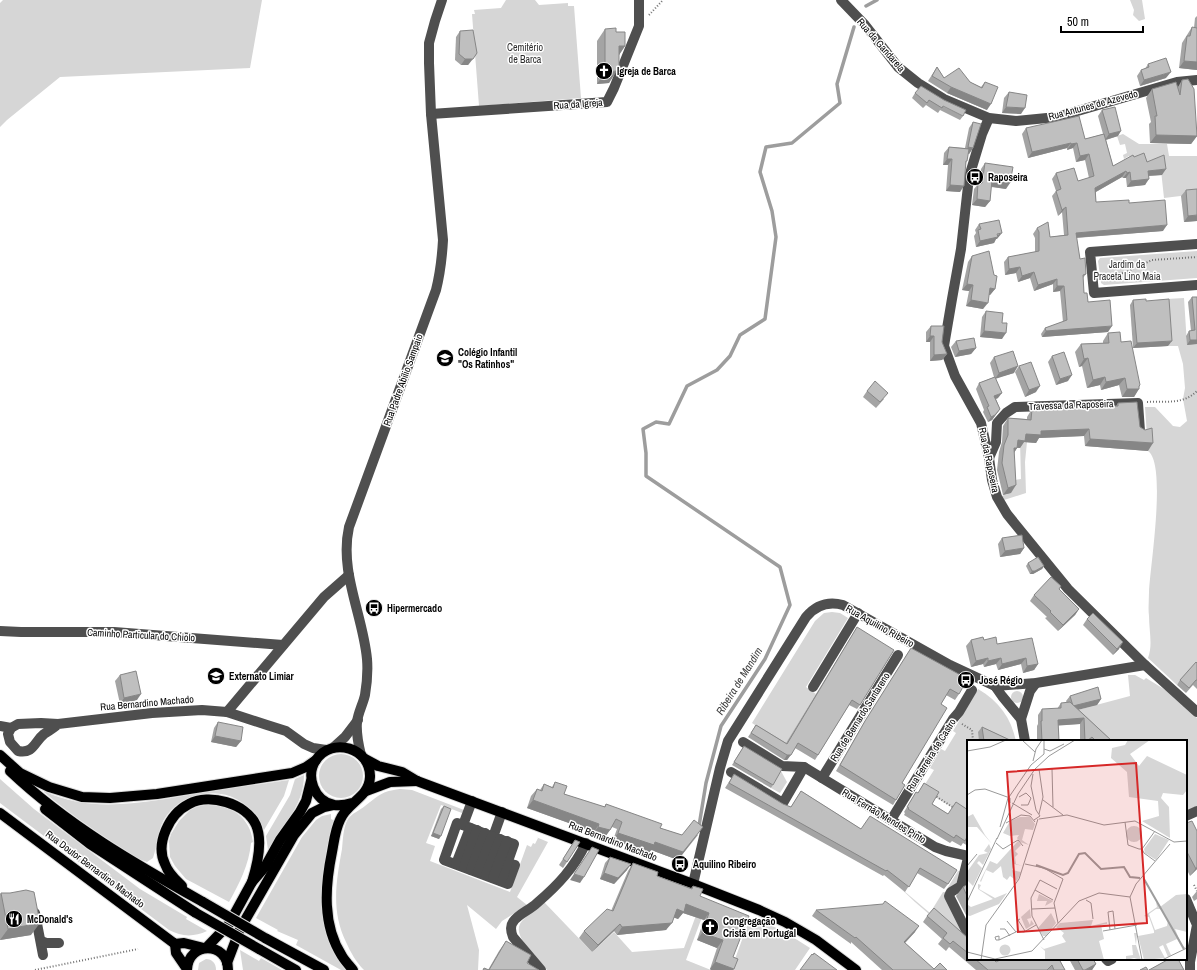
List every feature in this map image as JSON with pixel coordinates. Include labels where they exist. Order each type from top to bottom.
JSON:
[{"type":"main road","points":[[0,755],[20,772],[49,787],[82,797],[110,798],[157,794],[292,773],[306,767],[330,749],[344,747],[353,749],[363,757],[370,775],[369,784],[366,791],[360,798],[352,803],[343,806],[333,805],[324,807],[312,813],[294,834],[239,931],[228,966]]},
{"type":"main road","name":"Rua Bernardino Machado","points":[[363,757],[378,766],[402,772],[418,781],[759,910],[785,922],[833,952],[856,970]]},
{"type":"main road","points":[[252,882],[265,867],[280,840],[306,801],[311,781],[312,766],[316,760]]},
{"type":"main road","points":[[0,762],[50,806],[131,861],[324,970]]},
{"type":"main road","points":[[0,770],[55,818],[84,840],[196,914],[296,970]]},
{"type":"main road","points":[[311,781],[321,799],[333,805]]},
{"type":"main road","name":"Rua Bernardino Machado","points":[[366,791],[390,782],[418,781]]},
{"type":"main road","points":[[187,969],[189,960],[193,954],[205,948],[229,924],[252,882],[257,867],[259,844],[256,825],[246,812],[234,805],[224,801],[213,800],[201,800],[189,803],[180,810],[170,822],[163,837],[162,850],[164,863],[169,872],[190,895]]},
{"type":"main road","points":[[352,803],[340,820],[335,836],[328,872],[326,904],[333,937],[341,955],[353,970]]},
{"type":"main road","name":"Rua Doutor Bernardino Machado","points":[[0,813],[175,944]]},
{"type":"main road","points":[[187,969],[176,953],[175,944],[184,943],[213,949],[224,956],[228,966]]},
{"type":"street","name":"Rua Padre Abílio Sampaio","points":[[358,720],[365,695],[367,658],[349,575],[346,539],[349,527],[436,290],[440,275],[443,240],[431,114],[428,63],[429,42],[442,0]]},
{"type":"street","points":[[638,0],[639,26]]},
{"type":"street","name":"Rua da Gandarela","points":[[840,0],[866,25],[898,67],[918,83],[944,99],[989,118]]},
{"type":"street","name":"Rua da Igreja","points":[[431,114],[607,102],[639,26]]},
{"type":"street","name":"Rua Antunes de Azevedo","points":[[989,118],[1016,121],[1057,117],[1177,82],[1197,80]]},
{"type":"street","name":"Rua da Raposeira","points":[[989,118],[982,134],[968,177],[962,249],[944,346],[955,376],[981,423],[990,458],[992,480],[995,492],[1007,514],[1068,589],[1145,665],[1197,712]]},
{"type":"street","points":[[1197,244],[1090,252],[1094,293],[1197,285]]},
{"type":"street","points":[[1138,403],[1140,431]]},
{"type":"street","name":"Travessa da Raposeira","points":[[990,458],[996,442],[997,423],[1006,413],[1015,407],[1138,403]]},
{"type":"street","points":[[227,712],[324,597],[349,575]]},
{"type":"street","name":"Rua Aquilino Ribeiro","points":[[693,884],[720,768],[728,741],[810,612],[814,609],[824,604],[836,603],[843,605],[950,665],[996,686]]},
{"type":"street","points":[[813,687],[858,613]]},
{"type":"street","name":"Caminho Particular do Chiolo","points":[[0,631],[114,632],[283,645]]},
{"type":"street","name":"Rua de Bernardo Santareno","points":[[822,778],[898,655]]},
{"type":"street","points":[[1021,719],[1002,696],[996,686],[1036,682],[1145,665]]},
{"type":"street","points":[[1025,740],[1021,719],[1030,691],[1036,682]]},
{"type":"street","name":"Rua Ferreira de Castro","points":[[891,820],[972,690]]},
{"type":"street","name":"Rua Bernardino Machado","points":[[0,726],[11,728],[18,724],[58,724],[158,712],[202,710],[227,712],[286,731],[304,744],[330,749]]},
{"type":"street","points":[[330,749],[345,737],[358,720]]},
{"type":"street","points":[[358,720],[357,736],[363,757]]},
{"type":"street","points":[[11,728],[8,734],[10,742],[18,751],[23,752],[32,749],[44,735],[58,724]]},
{"type":"street","name":"Rua Fernão Mendes Pinto","points":[[743,742],[782,766],[794,785]]},
{"type":"street","name":"Rua Fernão Mendes Pinto","points":[[782,766],[804,767],[935,847],[967,857]]},
{"type":"street","points":[[731,772],[783,803],[804,767]]},
{"type":"street","points":[[472,801],[486,834],[478,872]]},
{"type":"street","points":[[1187,816],[1197,811]]},
{"type":"street","points":[[478,872],[486,834],[502,812]]},
{"type":"street","points":[[457,823],[486,834],[514,844],[508,863],[515,866],[508,884],[444,860],[457,823]]},
{"type":"street","points":[[478,872],[486,834]]},
{"type":"street","points":[[541,970],[513,937],[511,924],[516,918],[536,904],[558,884],[569,872],[586,844]]},
{"type":"street","points":[[967,861],[961,886],[951,892],[949,896],[967,932]]},
{"type":"street","points":[[33,902],[43,955]]},
{"type":"street","points":[[1187,903],[1190,916],[1197,924],[1190,962],[1190,970]]},
{"type":"street","points":[[41,941],[46,943],[59,943]]},
{"type":"path","points":[[639,26],[663,0]]},
{"type":"path","points":[[1100,275],[1124,273],[1152,260],[1197,257]]},
{"type":"path","points":[[1138,403],[1173,402],[1187,399],[1197,391]]},
{"type":"path","points":[[953,719],[972,730],[973,740]]},
{"type":"path","points":[[929,792],[960,812]]},
{"type":"path","points":[[1189,888],[1194,885],[1197,891]]},
{"type":"path","points":[[35,970],[138,949]]},
{"type":"green space","points":[[3,0],[262,0],[250,68],[60,77],[0,127],[0,3]]},
{"type":"green space","name":"Cemitério de Barca","points":[[506,0],[535,0],[539,5],[568,3],[568,6],[574,6],[581,98],[479,106],[472,14],[475,14],[474,10],[501,8]]},
{"type":"green space","points":[[1130,0],[1142,0],[1145,19],[1139,21],[1133,15],[1134,10]]},
{"type":"green space","points":[[1123,134],[1139,144],[1167,144],[1169,156],[1197,156],[1197,194],[1164,198],[1160,161],[1143,168],[1131,162],[1129,156],[1124,159],[1123,155],[1127,153],[1125,144],[1120,145],[1117,136]]},
{"type":"green space","name":"Jardim da Praceta Lino Maia","points":[[1197,251],[1197,278],[1104,285],[1101,283],[1098,261],[1100,258]]},
{"type":"green space","points":[[1184,298],[1187,345],[1197,344],[1197,662],[1177,685],[1148,658],[1151,643],[1149,592],[1157,495],[1154,460],[1148,451],[1145,407],[1155,407],[1173,426],[1180,427],[1187,421],[1183,399],[1185,388],[1183,364],[1178,346],[1168,346],[1166,299]]},
{"type":"green space","points":[[1020,441],[1027,442],[1025,462],[1026,493],[1004,500],[1001,496],[1011,493],[1009,481],[1021,479]]},
{"type":"green space","points":[[824,613],[840,613],[848,618],[806,687],[816,694],[783,748],[753,730],[755,725],[752,723],[815,621]]},
{"type":"green space","points":[[1128,675],[1135,675],[1144,680],[1146,678],[1172,694],[1197,718],[1197,806],[1187,811],[1187,740],[1101,740],[1070,712],[1130,696]]},
{"type":"green space","points":[[978,689],[992,699],[1003,711],[1011,725],[1016,740],[996,740],[979,731],[980,740],[967,740],[966,816],[922,789],[934,770],[930,768],[941,749],[945,751],[956,733],[953,731]]},
{"type":"green space","points":[[1017,691],[1021,693],[1023,697],[1021,701],[1017,703],[1013,701],[1011,697],[1013,693]]},
{"type":"green space","points":[[337,754],[345,754],[350,755],[357,760],[362,767],[362,785],[357,792],[350,797],[337,798],[329,795],[322,788],[319,780],[319,772],[322,764],[329,757]]},
{"type":"green space","points":[[781,771],[787,782],[780,793],[771,788]]},
{"type":"green space","points":[[304,775],[303,786],[297,805],[268,850],[266,836],[290,795],[295,779]]},
{"type":"green space","points":[[0,779],[34,809],[140,889],[187,917],[186,919],[207,931],[197,934],[183,935],[169,930],[0,803]]},
{"type":"green space","points":[[289,780],[284,796],[264,830],[253,813],[240,801],[232,797],[213,793],[193,796],[183,801],[174,807],[161,825],[155,853],[153,858],[147,862],[139,859],[90,827],[44,792],[82,803],[122,804]]},
{"type":"green space","points":[[400,789],[412,790],[464,810],[462,813],[441,805],[426,843],[435,846],[430,861],[510,892],[527,845],[531,847],[533,843],[535,844],[538,838],[536,837],[548,842],[517,897],[527,905],[502,921],[496,929],[467,905],[479,950],[478,970],[364,970],[354,957],[346,942],[338,919],[336,896],[346,822],[352,815],[381,794]]},
{"type":"green space","points":[[205,805],[223,807],[237,813],[248,825],[251,833],[253,842],[251,843],[246,867],[229,902],[186,879],[175,866],[170,857],[169,841],[171,834],[179,821],[190,810]]},
{"type":"green space","points":[[331,814],[331,819],[335,821],[327,847],[322,890],[334,951],[346,970],[341,970],[296,945],[298,940],[277,931],[278,930],[256,918],[302,837],[316,820],[322,816]]},
{"type":"green space","points":[[958,871],[960,871],[957,883],[948,889],[967,938],[943,926],[897,885],[930,913],[943,892],[945,892]]},
{"type":"green space","points":[[702,899],[708,901],[686,960],[711,970],[547,970],[527,947],[519,933],[519,927],[522,921],[544,902],[592,952],[614,932],[632,952],[684,948]]},
{"type":"green space","points":[[750,918],[754,920],[755,918],[790,935],[810,948],[795,970],[731,970]]},
{"type":"green space","points":[[240,950],[259,961],[261,958],[282,970],[243,970]]},
{"type":"green space","points":[[206,959],[213,962],[216,970],[198,970],[199,963]]},
{"type":"building","points":[[1192,27],[1197,28],[1197,62],[1184,61],[1187,36],[1190,36]]},
{"type":"building","points":[[616,28],[616,32],[625,32],[625,46],[619,46],[619,66],[617,71],[605,72],[605,29]]},
{"type":"building","points":[[473,30],[477,53],[473,59],[465,59],[459,54],[460,31]]},
{"type":"building","points":[[1166,58],[1171,72],[1144,80],[1141,70],[1149,67],[1148,64]]},
{"type":"building","points":[[937,67],[944,78],[959,68],[970,82],[982,88],[985,82],[998,87],[991,104],[951,87],[932,76]]},
{"type":"building","points":[[1188,79],[1194,89],[1197,136],[1156,135],[1155,116],[1157,116],[1152,89],[1176,82],[1180,95],[1182,80]]},
{"type":"building","points":[[921,86],[944,100],[966,110],[963,116],[943,106],[942,108],[929,100],[927,103],[915,93]]},
{"type":"building","points":[[1009,92],[1027,95],[1025,108],[1006,107]]},
{"type":"building","points":[[1115,107],[1121,131],[1109,134],[1102,110]]},
{"type":"building","points":[[1079,116],[1085,139],[1104,134],[1113,166],[1133,155],[1134,157],[1144,153],[1147,162],[1164,155],[1166,169],[1148,171],[1149,179],[1131,181],[1130,172],[1127,173],[1126,171],[1095,188],[1096,202],[1129,200],[1129,203],[1165,200],[1167,225],[1076,233],[1080,259],[1085,258],[1086,274],[1083,275],[1084,293],[1087,293],[1088,302],[1110,300],[1112,326],[1046,331],[1045,328],[1067,320],[1064,286],[1057,286],[1057,279],[1038,285],[1034,272],[1022,276],[1020,267],[1009,269],[1008,257],[1039,251],[1039,232],[1037,228],[1048,222],[1050,237],[1068,235],[1066,207],[1062,210],[1056,191],[1061,189],[1056,173],[1074,168],[1078,181],[1094,176],[1089,154],[1080,156],[1077,143],[1032,152],[1026,128]]},
{"type":"building","points":[[973,122],[981,124],[973,148],[968,147]]},
{"type":"building","points":[[949,147],[969,149],[966,161],[964,186],[950,185],[952,159],[947,159]]},
{"type":"building","points":[[985,163],[1013,167],[1010,183],[992,180],[990,201],[977,199],[978,183],[982,183]]},
{"type":"building","points":[[1197,189],[1197,215],[1188,216],[1186,190]]},
{"type":"building","points":[[999,220],[1002,233],[997,234],[998,237],[980,241],[978,230],[981,229],[979,224]]},
{"type":"building","points":[[989,251],[994,275],[997,276],[995,289],[990,288],[988,303],[971,300],[973,285],[967,284],[972,256]]},
{"type":"building","points":[[1192,297],[1197,297],[1197,340],[1190,340],[1189,331],[1195,330]]},
{"type":"building","points":[[1146,299],[1146,301],[1169,299],[1172,341],[1137,343],[1133,300]]},
{"type":"building","points":[[986,311],[1003,313],[1002,323],[1007,323],[1006,333],[984,331]]},
{"type":"building","points":[[931,326],[944,326],[942,342],[947,354],[934,355],[934,336],[930,336]]},
{"type":"building","points":[[1120,332],[1121,342],[1131,341],[1140,385],[1139,389],[1127,389],[1125,378],[1106,382],[1105,377],[1093,380],[1088,358],[1084,359],[1081,344],[1109,343],[1108,333]]},
{"type":"building","points":[[974,338],[976,348],[959,351],[956,341]]},
{"type":"building","points":[[1013,351],[1018,366],[999,373],[994,357]]},
{"type":"building","points":[[1064,352],[1072,375],[1060,379],[1052,356]]},
{"type":"building","points":[[1031,362],[1040,386],[1029,390],[1019,366]]},
{"type":"building","points":[[995,377],[1002,393],[994,396],[1000,409],[991,417],[987,407],[989,406],[979,383]]},
{"type":"building","points":[[875,381],[888,393],[880,402],[867,391]]},
{"type":"building","points":[[1137,402],[1140,427],[1145,430],[1152,428],[1153,443],[1090,439],[1089,429],[1041,431],[1041,435],[1026,434],[1025,441],[1018,440],[1017,448],[1014,448],[1016,485],[1008,488],[1002,463],[1004,445],[1008,435],[1008,418],[1031,420],[1032,409],[1118,406],[1118,403]]},
{"type":"building","points":[[1022,535],[1024,548],[1005,551],[1002,538]]},
{"type":"building","points":[[1038,557],[1044,566],[1032,571],[1028,563]]},
{"type":"building","points":[[1051,577],[1061,586],[1059,589],[1079,609],[1063,625],[1034,595]]},
{"type":"building","points":[[1093,613],[1123,642],[1117,649],[1087,619]]},
{"type":"building","points":[[857,627],[894,650],[860,705],[852,700],[818,755],[798,743],[791,755],[787,755],[751,733],[756,725],[787,744]]},
{"type":"building","points":[[983,637],[984,640],[996,637],[997,644],[1032,638],[1038,664],[1027,666],[1026,658],[1002,664],[1001,658],[988,661],[988,658],[976,661],[971,640]]},
{"type":"building","points":[[911,648],[966,678],[966,682],[959,694],[950,689],[941,704],[947,708],[902,783],[905,785],[896,800],[840,765],[865,721]]},
{"type":"building","points":[[1196,662],[1197,680],[1189,688],[1180,680]]},
{"type":"building","points":[[136,671],[141,694],[124,698],[120,675]]},
{"type":"building","points":[[1098,687],[1101,699],[1073,706],[1070,696]]},
{"type":"building","points":[[1070,702],[1111,740],[1095,740],[1092,737],[1088,740],[1085,740],[1084,718],[1058,720],[1059,740],[1042,740],[1042,709],[1061,708],[1061,703]]},
{"type":"building","points":[[218,722],[243,727],[241,741],[215,736]]},
{"type":"building","points":[[982,727],[1010,740],[984,740]]},
{"type":"building","points":[[744,746],[782,769],[773,785],[734,762]]},
{"type":"building","points":[[734,774],[783,804],[791,807],[801,791],[861,829],[870,816],[957,870],[948,884],[920,868],[909,887],[887,870],[886,871],[729,783]]},
{"type":"building","points":[[555,782],[567,786],[564,794],[605,807],[606,804],[662,824],[660,828],[682,835],[694,820],[703,827],[683,852],[655,842],[654,845],[618,833],[622,822],[616,819],[610,830],[598,827],[599,824],[533,800],[537,789],[542,791],[544,784],[553,788]]},
{"type":"building","points":[[924,783],[939,792],[932,804],[948,814],[956,802],[967,809],[967,837],[965,841],[956,835],[954,838],[908,809],[909,808],[907,807],[916,792],[918,793]]},
{"type":"building","points":[[444,806],[451,809],[441,836],[433,833]]},
{"type":"building","points":[[1192,821],[1197,831],[1196,869],[1187,852],[1187,823]]},
{"type":"building","points":[[575,840],[580,842],[567,862],[563,859]]},
{"type":"building","points":[[592,847],[599,850],[584,877],[574,874]]},
{"type":"building","points":[[610,857],[631,864],[618,878],[604,873]]},
{"type":"building","points":[[633,863],[658,872],[657,876],[692,889],[693,886],[703,889],[700,896],[749,916],[733,957],[738,959],[734,969],[715,962],[723,940],[702,933],[709,913],[686,904],[684,912],[677,909],[672,923],[622,927],[620,924],[598,945],[584,931],[607,909],[613,911]]},
{"type":"building","points":[[967,885],[967,896],[963,887]]},
{"type":"building","points":[[26,890],[34,892],[40,923],[8,929],[1,893]]},
{"type":"building","points":[[885,901],[919,926],[904,942],[934,969],[940,963],[947,970],[893,970],[856,937],[855,938],[816,910],[883,904]]},
{"type":"building","points":[[934,908],[967,937],[967,952],[953,941],[950,944],[943,938],[947,933],[927,916]]},
{"type":"building","points":[[506,941],[531,955],[527,963],[539,970],[489,970]]},
{"type":"building","points":[[814,953],[837,970],[800,970]]},
{"type":"building","points":[[976,960],[994,960],[996,962],[1000,960],[1060,960],[1065,970],[1054,970],[1052,965],[1047,970],[988,970]]},
{"type":"building","points":[[1078,960],[1094,960],[1096,964],[1083,970]]},
{"type":"building","points":[[1167,960],[1179,960],[1184,970],[1149,970]]},
{"type":"building","points":[[1146,967],[1148,970],[1140,970]]},
{"type":"waterway","name":"Ribeira de Mandim","points":[[866,6],[877,0]]},
{"type":"waterway","points":[[699,826],[706,783],[721,726],[765,659],[790,605],[780,567],[646,476],[646,453],[643,429],[656,422],[669,424],[687,386],[717,370],[730,356],[740,335],[765,319],[776,237],[772,211],[760,172],[766,147],[792,143],[840,103],[837,84],[854,27]]},
{"type":"place","name":"Igreja de Barca","points":[[604,71]]},
{"type":"place","name":"Raposeira","points":[[975,177]]},
{"type":"place","name":"Colégio Infantil \"Os Ratinhos\"","points":[[445,358]]},
{"type":"place","name":"Hipermercado","points":[[374,608]]},
{"type":"place","name":"Externato Limiar","points":[[216,676]]},
{"type":"place","name":"José Régio","points":[[966,680]]},
{"type":"place","name":"Aquilino Ribeiro","points":[[680,864]]},
{"type":"place","name":"McDonald's","points":[[14,919]]},
{"type":"place","name":"Congregação Cristã em Portugal","points":[[710,927]]}]
